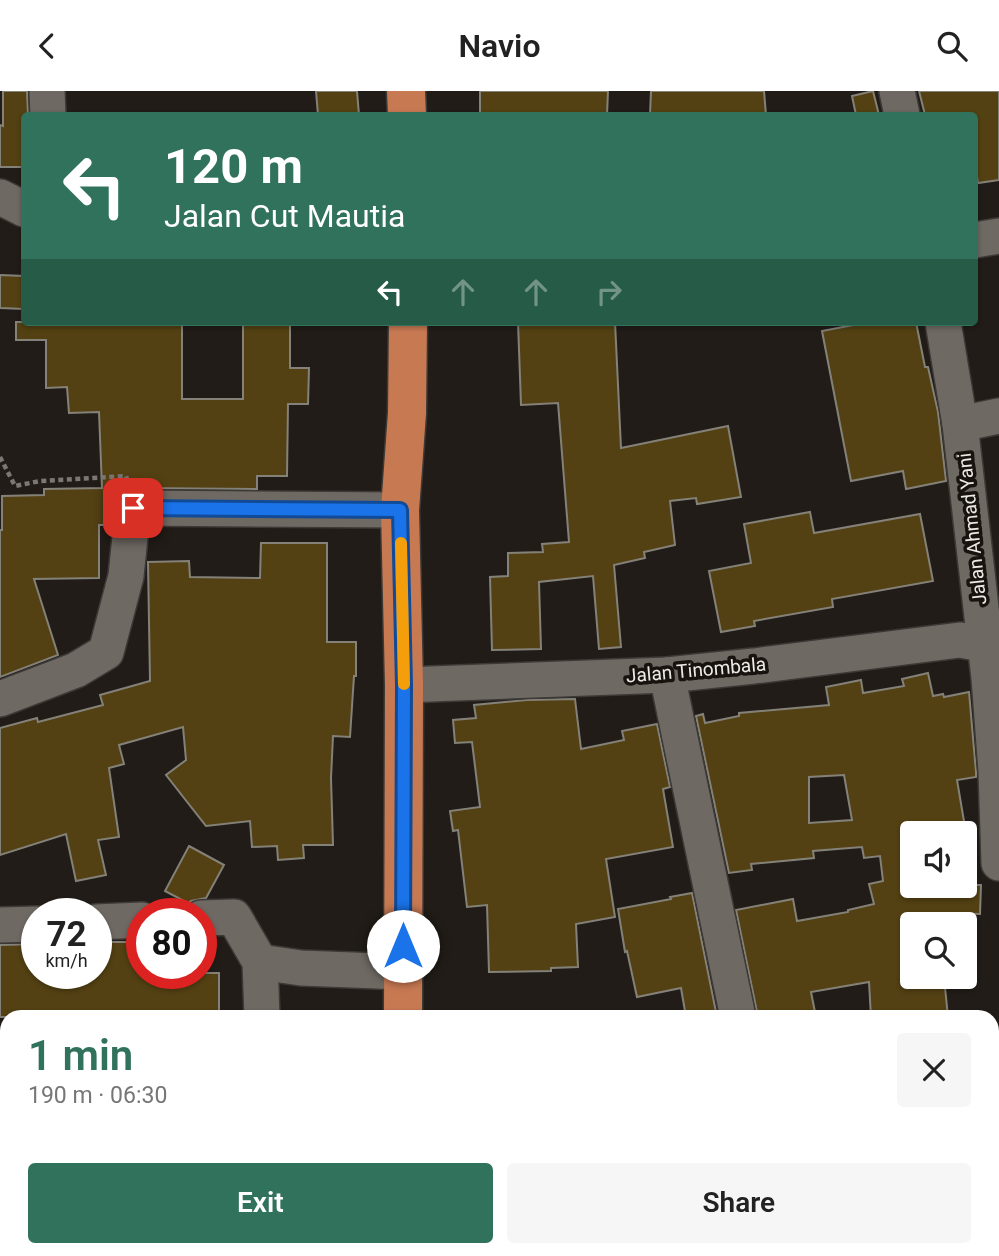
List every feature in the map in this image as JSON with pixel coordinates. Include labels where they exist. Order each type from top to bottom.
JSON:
[{"type":"highway","points":[[406,91],[407,112]]},
{"type":"highway","points":[[403,1010],[404,685],[400,510],[407,413],[408,326]]},
{"type":"street","points":[[47,91],[48,112]]},
{"type":"street","points":[[897,91],[901,112]]},
{"type":"street","points":[[0,197],[21,208]]},
{"type":"street","points":[[978,240],[999,236]]},
{"type":"street","name":"Jalan Ahmad Yani","points":[[944,326],[960,424],[991,667],[999,863]]},
{"type":"street","points":[[960,424],[999,416]]},
{"type":"street","points":[[0,699],[76,670],[106,652],[127,576],[133,508],[400,510]]},
{"type":"street","name":"Jalan Tinombala","points":[[404,685],[667,675],[960,640],[977,643],[991,667]]},
{"type":"street","points":[[667,675],[737,1010]]},
{"type":"street","points":[[217,918],[234,917],[260,962],[262,1010]]},
{"type":"street","points":[[0,926],[21,925]]},
{"type":"street","points":[[260,962],[301,968],[403,972]]},
{"type":"path","points":[[0,457],[15,486],[40,481],[126,477],[132,494],[133,508]]},
{"type":"building","points":[[3,91],[27,91],[28,112],[21,112],[21,167],[0,167],[0,125],[3,126]]},
{"type":"building","points":[[316,91],[357,91],[359,112],[318,112]]},
{"type":"building","points":[[480,91],[608,91],[607,112],[480,112]]},
{"type":"building","points":[[651,91],[764,91],[766,112],[650,112]]},
{"type":"building","points":[[873,91],[878,112],[855,112],[852,96]]},
{"type":"building","points":[[919,91],[999,91],[999,180],[978,183],[978,112],[924,112]]},
{"type":"building","points":[[0,275],[21,276],[21,309],[0,308]]},
{"type":"building","points":[[16,322],[21,322],[21,326],[182,326],[182,399],[243,399],[243,326],[290,326],[290,368],[309,368],[308,404],[288,404],[287,476],[257,476],[257,489],[133,488],[117,496],[111,525],[99,525],[99,578],[34,579],[58,655],[0,677],[2,496],[44,495],[44,489],[102,488],[99,412],[69,413],[67,387],[46,388],[46,340],[16,340]]},
{"type":"building","points":[[518,326],[615,326],[621,448],[728,426],[741,497],[697,504],[696,498],[670,501],[675,545],[644,552],[645,558],[614,565],[621,647],[599,649],[593,576],[539,582],[541,649],[492,650],[490,577],[508,576],[508,553],[543,552],[542,544],[569,542],[558,403],[521,405]]},
{"type":"building","points":[[848,326],[917,326],[938,412],[946,481],[906,489],[903,471],[851,481],[822,331]]},
{"type":"building","points":[[810,512],[814,533],[920,514],[933,581],[832,599],[833,607],[754,621],[755,626],[721,632],[709,571],[751,563],[744,524]]},
{"type":"building","points":[[261,543],[327,543],[327,642],[356,642],[356,676],[350,737],[333,736],[333,845],[303,845],[304,858],[278,860],[277,846],[252,847],[250,821],[206,826],[166,775],[186,760],[183,727],[119,745],[124,764],[109,768],[119,837],[98,840],[106,875],[76,881],[66,834],[0,855],[0,728],[37,718],[38,722],[103,705],[100,695],[150,681],[148,562],[189,561],[190,577],[260,578]]},
{"type":"building","points":[[928,673],[933,696],[943,694],[944,697],[969,692],[976,777],[957,780],[964,821],[900,821],[900,898],[977,898],[977,885],[981,885],[980,914],[900,912],[900,989],[945,989],[947,1010],[871,1010],[869,982],[811,992],[815,1010],[757,1010],[736,910],[793,899],[797,921],[848,912],[874,904],[869,884],[883,881],[880,856],[864,858],[862,847],[813,851],[814,858],[751,864],[752,870],[729,873],[696,716],[703,714],[705,723],[739,716],[739,713],[829,705],[826,687],[861,680],[863,693],[904,686],[902,679]],"holes":[[[844,775],[852,820],[809,823],[809,777]]]},
{"type":"building","points":[[575,699],[581,749],[624,740],[622,731],[657,724],[670,787],[663,789],[673,847],[606,859],[615,917],[576,924],[578,967],[551,968],[551,971],[489,972],[487,905],[467,907],[458,830],[453,831],[450,811],[480,807],[472,742],[455,743],[453,720],[476,718],[474,705]]},
{"type":"building","points":[[189,846],[224,865],[206,898],[178,898],[165,891]]},
{"type":"building","points":[[692,893],[716,1010],[685,1010],[681,988],[637,997],[627,951],[625,952],[618,909],[671,899],[670,897]]},
{"type":"building","points":[[112,942],[126,942],[126,989],[217,989],[219,973],[219,1010],[0,1010],[0,945],[21,944],[21,989],[112,989]]},
{"type":"slow traffic","points":[[401,543],[404,684]]},
{"type":"route","points":[[133,508],[400,510],[404,685],[403,946]]}]
